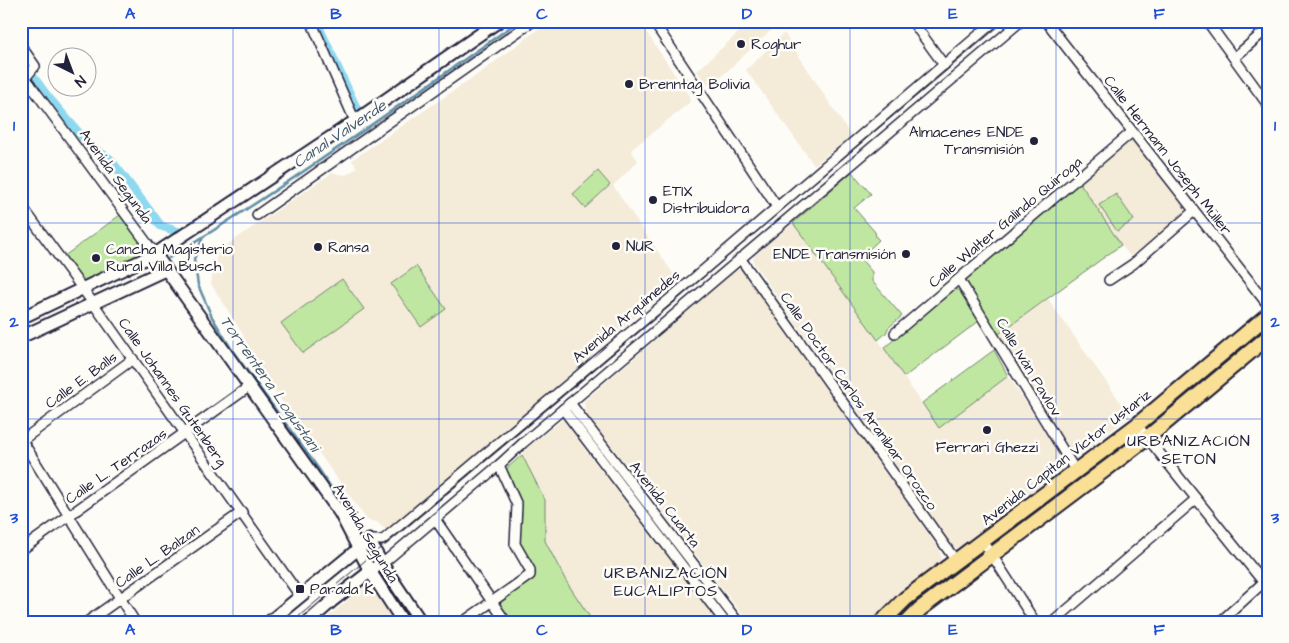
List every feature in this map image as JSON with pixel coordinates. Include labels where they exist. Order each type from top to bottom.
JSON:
[{"type":"main road","name":"Avenida Capitan Víctor Ustariz","points":[[882,622],[905,599],[1137,425],[1268,315]]},
{"type":"main road","points":[[907,622],[920,609],[1147,438],[1268,337]]},
{"type":"street","points":[[311,21],[355,121]]},
{"type":"street","points":[[21,318],[155,254],[355,121],[499,21]]},
{"type":"street","points":[[257,216],[533,21]]},
{"type":"street","points":[[653,21],[777,207]]},
{"type":"street","points":[[912,21],[944,65]]},
{"type":"street","name":"Avenida Arquímedes","points":[[269,622],[369,540],[383,540],[533,415],[995,21]]},
{"type":"street","name":"Avenida Arquímedes","points":[[308,622],[370,571],[382,564],[1020,21]]},
{"type":"street","name":"Calle Hermann Joseph Müller","points":[[1046,21],[1268,305]]},
{"type":"street","points":[[1207,21],[1268,105]]},
{"type":"street","points":[[1234,58],[1268,28]]},
{"type":"street","points":[[21,46],[35,66],[25,78],[21,91]]},
{"type":"street","name":"Avenida Segunda","points":[[25,78],[155,254],[340,513],[370,571],[403,622]]},
{"type":"street","name":"Calle Walter Galindo Quiroga","points":[[895,333],[1132,132]]},
{"type":"street","name":"Calle Johannes Gutenberg","points":[[22,210],[93,303],[300,596]]},
{"type":"street","points":[[1109,280],[1132,264],[1194,211]]},
{"type":"street","name":"Calle Doctor Carlos Aranibar Orozco","points":[[740,258],[956,561]]},
{"type":"street","points":[[21,337],[165,270]]},
{"type":"street","name":"Calle Iván Pavlov","points":[[959,279],[1076,470]]},
{"type":"street","name":"Calle E. Balls","points":[[22,441],[132,360]]},
{"type":"street","name":"Calle L. Terrazas","points":[[21,550],[250,386]]},
{"type":"street","name":"Avenida Cuarta","points":[[566,406],[738,622]]},
{"type":"street","name":"Avenida Cuarta","points":[[566,406],[726,622]]},
{"type":"street","points":[[1137,425],[1266,583],[1220,622]]},
{"type":"street","points":[[22,441],[135,622]]},
{"type":"street","points":[[463,622],[530,575],[531,572],[515,544],[517,505],[499,465]]},
{"type":"street","points":[[1053,622],[1196,499]]},
{"type":"street","name":"Calle L. Balzan","points":[[87,622],[242,512]]},
{"type":"street","points":[[435,519],[506,622]]},
{"type":"street","name":"Avenida Segunda","points":[[369,540],[382,564],[421,622]]},
{"type":"street","points":[[983,541],[1035,622]]},
{"type":"street","points":[[709,600],[716,594]]},
{"type":"shaded area","points":[[549,21],[639,21],[689,96],[690,102],[631,150],[638,161],[613,186],[676,278],[661,289],[658,297],[529,410],[386,530],[377,522],[367,520],[238,340],[244,336],[211,284],[217,256],[224,247],[332,173],[346,175],[357,168],[352,160],[487,68]]},
{"type":"shaded area","name":"Roghur","points":[[751,21],[779,21],[779,23],[711,86],[705,82],[697,71]]},
{"type":"shaded area","points":[[784,33],[851,136],[814,165],[746,70]]},
{"type":"shaded area","points":[[1131,141],[1137,142],[1187,208],[1183,214],[1131,257],[1080,183]]},
{"type":"shaded area","points":[[793,223],[939,428],[1008,376],[1062,457],[1060,471],[960,547],[954,548],[753,262],[754,256]]},
{"type":"shaded area","points":[[740,269],[939,549],[942,561],[892,599],[869,622],[748,622],[585,412],[584,401],[735,271]]},
{"type":"shaded area","points":[[1048,299],[1130,416],[1076,458],[1070,453],[998,335]]},
{"type":"shaded area","points":[[563,419],[718,622],[593,622],[566,581],[545,541],[545,500],[522,455],[527,448]]},
{"type":"shaded area","points":[[367,584],[371,585],[396,622],[322,622]]},
{"type":"green space","points":[[598,171],[610,185],[585,208],[573,194]]},
{"type":"green space","points":[[852,172],[871,194],[854,208],[875,232],[879,240],[860,258],[872,272],[872,281],[902,316],[878,340],[793,223]]},
{"type":"green space","points":[[1080,183],[1121,245],[996,336],[966,281],[967,278]]},
{"type":"green space","points":[[1116,194],[1134,220],[1117,231],[1099,205]]},
{"type":"green space","points":[[120,215],[146,249],[147,254],[88,283],[81,281],[63,257]]},
{"type":"green space","points":[[416,266],[446,309],[421,327],[391,284]]},
{"type":"green space","points":[[342,279],[364,309],[303,353],[281,323]]},
{"type":"green space","points":[[954,289],[960,291],[979,321],[904,377],[884,348]]},
{"type":"green space","points":[[1268,321],[1268,330],[1153,428],[1150,428],[1147,423]]},
{"type":"green space","points":[[994,350],[1008,376],[939,428],[922,403]]},
{"type":"green space","points":[[1132,434],[1135,436],[1135,439],[997,544],[993,540]]},
{"type":"green space","points":[[522,455],[545,500],[545,541],[566,581],[593,622],[512,622],[500,605],[500,600],[533,578],[536,573],[518,543],[519,500],[505,470]]},
{"type":"green space","points":[[976,551],[980,556],[912,610],[900,622],[889,622],[907,604]]},
{"type":"waterway","points":[[316,21],[358,112]]},
{"type":"waterway","name":"Canal Valverde","points":[[169,258],[302,172],[519,21]]},
{"type":"waterway","points":[[21,60],[47,96],[90,146],[110,159],[161,226],[179,232]]},
{"type":"waterway","name":"Torrentera Logustani","points":[[203,237],[194,259],[198,285],[212,317],[232,350],[318,468],[342,504],[357,533]]},
{"type":"waterway","name":"Torrentera Logustani","points":[[379,572],[412,622]]},
{"type":"tram line","points":[[292,622],[1005,21]]},
{"type":"place","name":"Roghur","points":[[741,44]]},
{"type":"place","name":"Brenntag Bolivia","points":[[629,84]]},
{"type":"place","name":"Almacenes ENDE Transmisión","points":[[1034,141]]},
{"type":"place","name":"ETIX Distribuidora","points":[[653,200]]},
{"type":"place","name":"NUR","points":[[616,246]]},
{"type":"place","name":"Ransa","points":[[318,247]]},
{"type":"place","name":"ENDE Transmisión","points":[[906,254]]},
{"type":"place","name":"Cancha Magisterio Rural Villa Busch","points":[[96,258]]},
{"type":"place","name":"Ferrari Ghezzi","points":[[987,430]]},
{"type":"place","name":"Parada K","points":[[300,589]]},
{"type":"district","name":"URBANIZACIÓN SETON","points":[[1189,449]]},
{"type":"district","name":"URBANIZACIÓN EUCALIPTOS","points":[[666,581]]}]
